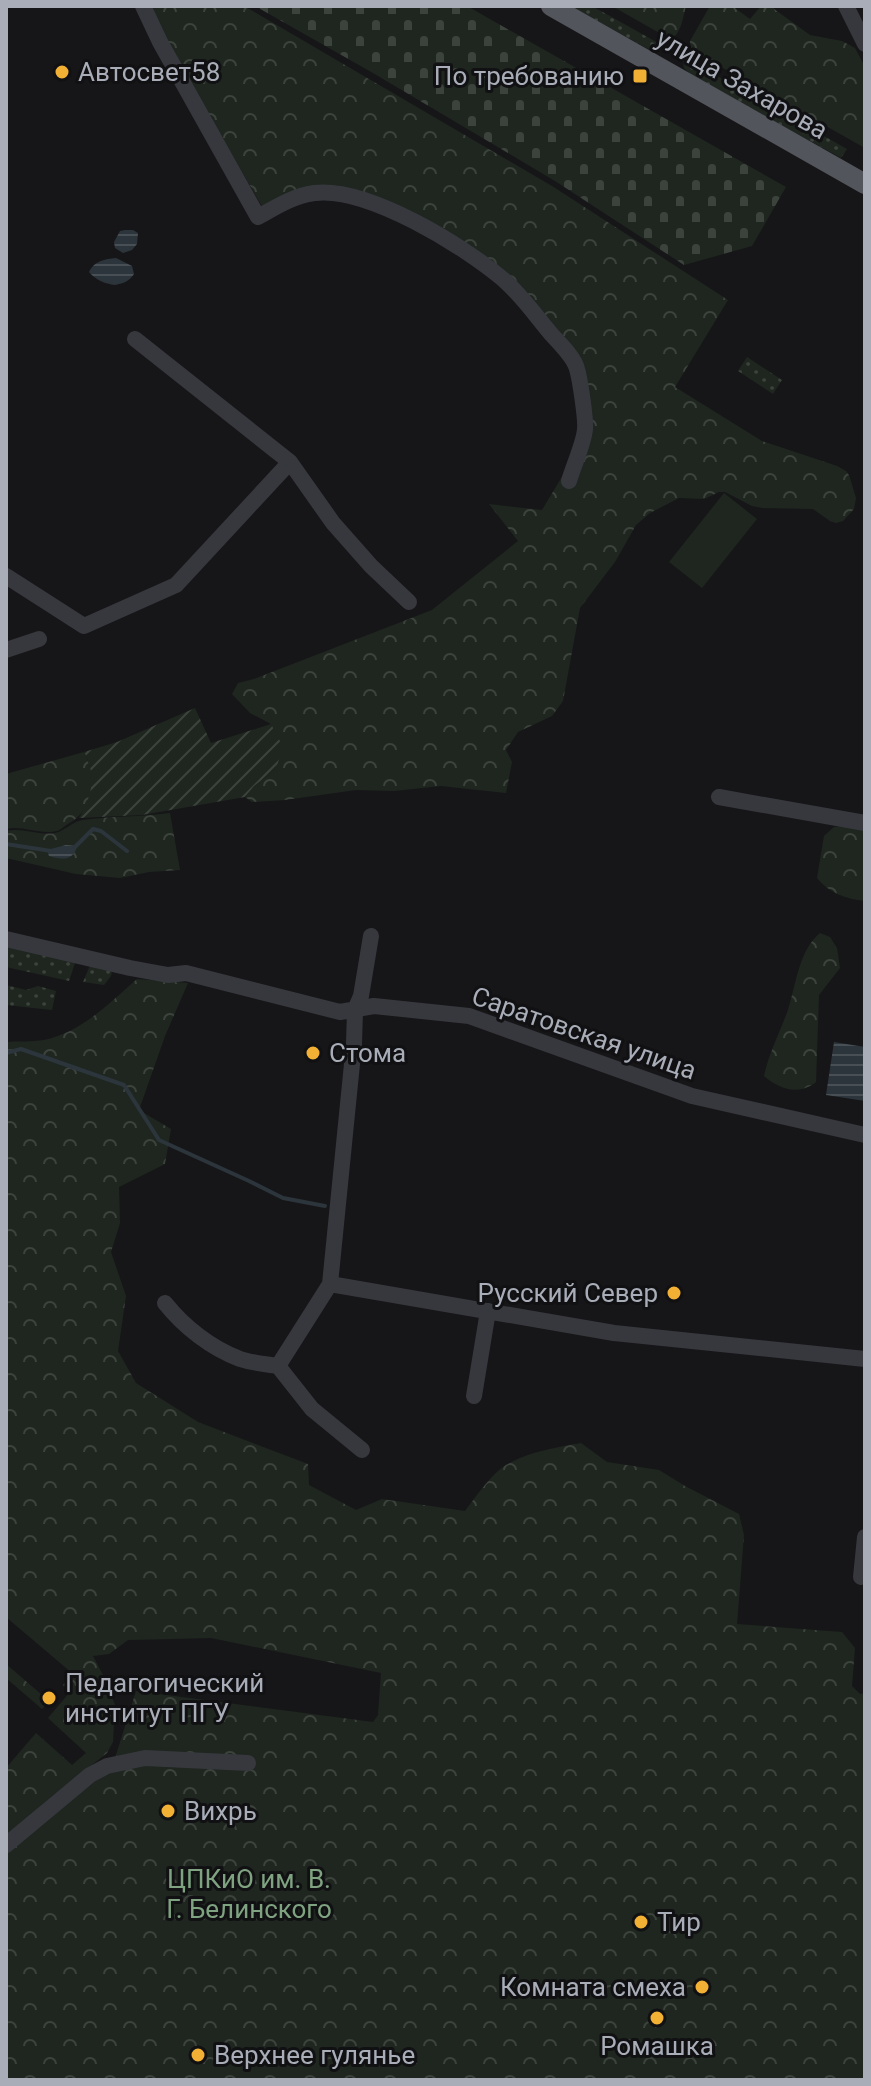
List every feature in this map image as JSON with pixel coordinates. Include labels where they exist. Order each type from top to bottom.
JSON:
[{"type":"main road","name":"улица Захарова","points":[[551,6],[865,184]]},
{"type":"street","points":[[143,6],[258,217],[288,200],[314,193],[365,199],[441,237],[503,279],[519,295],[577,365],[585,429],[569,481]]},
{"type":"street","points":[[846,6],[865,44]]},
{"type":"street","points":[[135,339],[290,462],[333,523],[371,566],[409,602]]},
{"type":"street","points":[[6,576],[84,626],[176,585],[290,462]]},
{"type":"street","points":[[6,650],[39,639]]},
{"type":"street","points":[[719,797],[865,823]]},
{"type":"street","points":[[278,1366],[330,1284],[355,1010],[361,996],[371,936]]},
{"type":"street","name":"Саратовская улица","points":[[6,939],[130,968],[168,975],[186,973],[340,1012],[374,1006],[469,1016],[692,1096],[865,1135]]},
{"type":"street","points":[[330,1284],[614,1333],[865,1359]]},
{"type":"street","points":[[165,1303],[201,1338],[241,1360],[278,1366],[312,1409],[362,1450]]},
{"type":"street","points":[[474,1396],[488,1311]]},
{"type":"street","points":[[861,1577],[865,1537]]},
{"type":"street","points":[[6,1845],[90,1775],[107,1766],[145,1758],[248,1763]]},
{"type":"green space","points":[[151,6],[244,6],[552,186],[728,300],[675,387],[762,441],[846,471],[856,498],[854,509],[843,521],[836,523],[813,509],[763,508],[719,492],[704,499],[679,498],[650,513],[636,525],[615,562],[580,608],[563,701],[552,716],[518,732],[506,750],[512,762],[506,793],[441,786],[394,791],[356,790],[252,802],[245,797],[276,769],[271,724],[250,713],[232,694],[238,683],[432,610],[518,541],[489,504],[542,510],[592,427],[579,355],[523,289],[366,194],[263,208],[164,37]]},
{"type":"green space","points":[[255,6],[467,6],[786,187],[752,246],[684,265],[555,181]]},
{"type":"green space","points":[[570,6],[592,6],[667,48],[657,52],[650,50]]},
{"type":"green space","points":[[612,6],[686,6],[679,30],[670,39]]},
{"type":"green space","points":[[710,6],[732,6],[750,19],[761,6],[770,6],[810,35],[842,41],[855,48],[865,67],[865,148],[691,50],[690,41]]},
{"type":"green space","points":[[682,56],[847,149],[841,158],[692,76],[684,68]]},
{"type":"green space","points":[[747,357],[782,380],[773,394],[738,371]]},
{"type":"green space","points":[[724,493],[757,519],[702,588],[669,562]]},
{"type":"green space","points":[[195,708],[211,743],[271,724],[283,747],[276,769],[245,797],[142,815],[79,818],[87,802],[92,778],[84,752],[117,742]]},
{"type":"green space","points":[[84,752],[91,772],[91,792],[89,801],[77,818],[57,831],[6,829],[6,774]]},
{"type":"green space","points":[[170,813],[180,870],[120,878],[76,874],[6,858],[6,831],[55,833],[83,820]]},
{"type":"green space","points":[[834,827],[865,827],[865,901],[838,894],[817,878],[824,836]]},
{"type":"green space","points":[[820,933],[830,937],[837,948],[840,968],[819,995],[816,1082],[803,1089],[789,1089],[764,1076],[788,1010],[799,968],[807,949]]},
{"type":"green space","points":[[6,945],[76,960],[69,981],[6,967]]},
{"type":"green space","points":[[91,963],[113,967],[104,985],[83,982]]},
{"type":"green space","name":"ЦПКиО им. В. Г. Белинского","points":[[137,979],[188,983],[139,1110],[171,1129],[165,1164],[119,1187],[120,1223],[111,1252],[126,1296],[118,1351],[136,1383],[198,1422],[308,1464],[309,1485],[356,1510],[382,1499],[465,1511],[488,1481],[515,1460],[581,1443],[607,1462],[659,1470],[739,1514],[744,1535],[737,1624],[842,1632],[855,1648],[852,1686],[860,1694],[865,1693],[865,2080],[6,2080],[6,1852],[112,1768],[136,1691],[373,1722],[378,1715],[381,1673],[211,1638],[128,1640],[109,1654],[93,1656],[115,1705],[113,1742],[107,1753],[6,1836],[6,1768],[36,1733],[72,1765],[86,1753],[48,1718],[70,1692],[63,1685],[72,1673],[6,1617],[6,1042],[44,1040],[70,1031],[94,1016]]},
{"type":"green space","points":[[6,985],[26,990],[38,986],[56,991],[52,1010],[6,1005]]},
{"type":"green space","points":[[6,1664],[49,1701],[42,1709],[6,1678]]},
{"type":"shaded area","points":[[120,231],[138,233],[137,244],[123,253],[115,248],[114,242]]},
{"type":"shaded area","points":[[116,258],[132,266],[134,274],[124,283],[105,283],[89,272],[97,263]]},
{"type":"shaded area","points":[[66,845],[77,846],[70,857],[49,856],[47,850]]},
{"type":"shaded area","points":[[834,1042],[865,1047],[865,1101],[826,1095]]},
{"type":"waterway","points":[[75,847],[93,829],[101,831],[127,851]]},
{"type":"waterway","points":[[6,844],[51,851]]},
{"type":"waterway","points":[[6,1053],[21,1049],[124,1085],[159,1140],[283,1198],[325,1206]]},
{"type":"place","name":"Автосвет58","points":[[62,72]]},
{"type":"place","name":"По требованию","points":[[640,76]]},
{"type":"place","name":"Стома","points":[[313,1053]]},
{"type":"place","name":"Русский Север","points":[[674,1293]]},
{"type":"place","name":"Педагогический институт ПГУ","points":[[49,1698]]},
{"type":"place","name":"Вихрь","points":[[168,1811]]},
{"type":"place","name":"Тир","points":[[641,1922]]},
{"type":"place","name":"Комната смеха","points":[[702,1987]]},
{"type":"place","name":"Ромашка","points":[[657,2018]]},
{"type":"place","name":"Верхнее гулянье","points":[[198,2055]]}]
